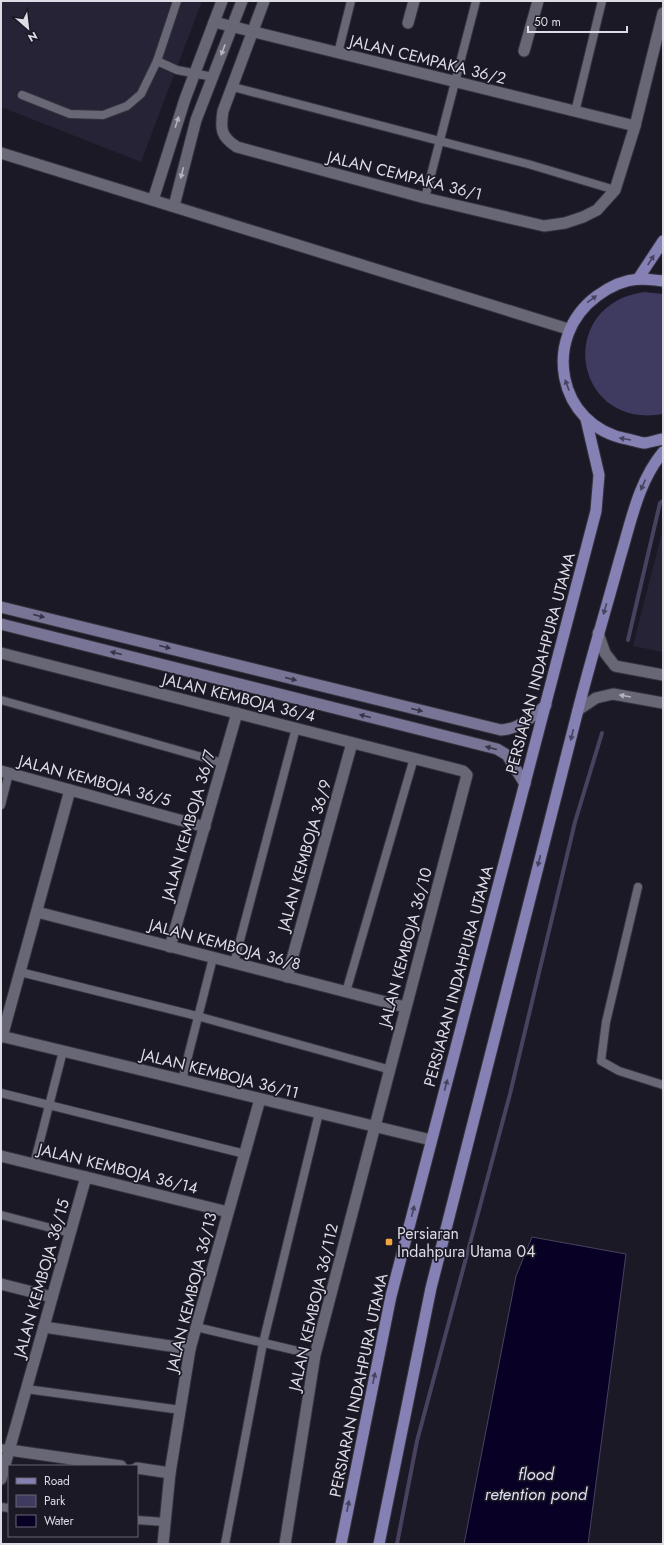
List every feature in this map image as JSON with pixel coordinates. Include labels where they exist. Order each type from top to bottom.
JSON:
[{"type":"main road","points":[[638,279],[663,241]]},
{"type":"main road","points":[[663,281],[638,279],[609,287],[585,304],[568,329],[562,353],[564,377],[572,400],[586,419],[613,437],[645,443],[663,439]]},
{"type":"main road","name":"PERSIARAN INDAHPURA UTAMA","points":[[341,1544],[392,1296],[431,1140],[596,511],[599,476],[594,447],[586,419]]},
{"type":"main road","points":[[379,1544],[431,1288],[598,633],[641,486],[655,461],[663,452]]},
{"type":"main road","points":[[1,607],[501,730],[513,730],[546,705]]},
{"type":"main road","points":[[1,624],[497,749],[507,755],[525,784]]},
{"type":"street","points":[[153,200],[194,73],[222,1]]},
{"type":"street","points":[[174,206],[196,120],[242,1]]},
{"type":"street","name":"JALAN CEMPAKA 36/1","points":[[264,1],[221,122],[222,133],[228,142],[425,198],[544,226],[564,223],[583,217],[597,210],[615,190],[634,126],[663,13]]},
{"type":"street","points":[[408,23],[414,1]]},
{"type":"street","points":[[524,51],[538,1]]},
{"type":"street","name":"JALAN CEMPAKA 36/2","points":[[214,22],[634,126]]},
{"type":"street","points":[[1,153],[568,329]]},
{"type":"street","points":[[598,633],[605,653],[615,666],[663,675]]},
{"type":"street","name":"JALAN KEMBOJA 36/4","points":[[1,653],[414,758],[463,771],[467,775]]},
{"type":"street","points":[[578,710],[596,698],[613,694],[663,703]]},
{"type":"street","name":"JALAN KEMBOJA 36/7","points":[[170,946],[237,713]]},
{"type":"street","name":"JALAN KEMBOJA 36/9","points":[[286,977],[352,743]]},
{"type":"street","name":"JALAN KEMBOJA 36/5","points":[[5,772],[205,827]]},
{"type":"street","name":"JALAN KEMBOJA 36/10","points":[[375,1127],[405,1007],[467,775]]},
{"type":"street","points":[[2,1036],[70,790]]},
{"type":"street","name":"JALAN KEMBOJA 36/8","points":[[37,912],[405,1007]]},
{"type":"street","name":"JALAN KEMBOJA 36/11","points":[[2,1036],[431,1140]]},
{"type":"street","name":"JALAN KEMBOJA 36/13","points":[[163,1544],[170,1473],[190,1349],[260,1099]]},
{"type":"street","name":"JALAN KEMBOJA 36/112","points":[[285,1544],[315,1355],[375,1127]]},
{"type":"street","name":"JALAN KEMBOJA 36/14","points":[[1,1156],[228,1212]]},
{"type":"street","name":"JALAN KEMBOJA 36/15","points":[[1,1480],[5,1449],[26,1389],[86,1177]]},
{"type":"street","points":[[1,1284],[52,1297]]},
{"type":"street","points":[[44,1327],[190,1349]]},
{"type":"street","points":[[5,1449],[114,1465]]},
{"type":"street","points":[[138,1468],[170,1473]]},
{"type":"lane","points":[[22,95],[70,114],[103,115],[127,106],[141,94],[157,61],[177,1]]},
{"type":"lane","points":[[338,53],[351,1]]},
{"type":"lane","points":[[425,198],[476,1]]},
{"type":"lane","points":[[575,112],[602,1]]},
{"type":"lane","points":[[157,61],[177,70],[213,77]]},
{"type":"lane","points":[[233,87],[528,164],[615,190]]},
{"type":"lane","points":[[1,700],[223,763]]},
{"type":"lane","points":[[234,963],[296,728]]},
{"type":"lane","points":[[346,992],[414,758]]},
{"type":"lane","points":[[1,805],[5,772]]},
{"type":"lane","points":[[638,887],[606,1022],[601,1061],[619,1071],[663,1085]]},
{"type":"lane","points":[[182,1080],[197,1016],[214,958]]},
{"type":"lane","points":[[20,972],[197,1016],[390,1070]]},
{"type":"lane","points":[[34,1164],[63,1052]]},
{"type":"lane","points":[[1,1092],[245,1154]]},
{"type":"lane","points":[[225,1544],[263,1343],[319,1113]]},
{"type":"lane","points":[[1,1215],[70,1233]]},
{"type":"lane","points":[[196,1327],[315,1355]]},
{"type":"lane","points":[[26,1389],[181,1410]]},
{"type":"lane","points":[[138,1520],[166,1522]]},
{"type":"shaded area","points":[[1,1],[202,1],[141,162],[1,107]]},
{"type":"shaded area","points":[[663,528],[663,652],[633,646]]},
{"type":"green space","points":[[644,292],[663,294],[663,414],[633,414],[609,404],[594,386],[586,364],[587,341],[596,319],[615,302]]},
{"type":"water","name":"flood retention pond","points":[[532,1237],[626,1254],[588,1544],[464,1544],[516,1276]]},
{"type":"waterway","points":[[628,640],[660,503],[663,501]]},
{"type":"waterway","points":[[397,1544],[417,1441],[510,1094],[575,822],[602,733]]},
{"type":"place","name":"Persiaran Indahpura Utama 04","points":[[389,1242]]}]
